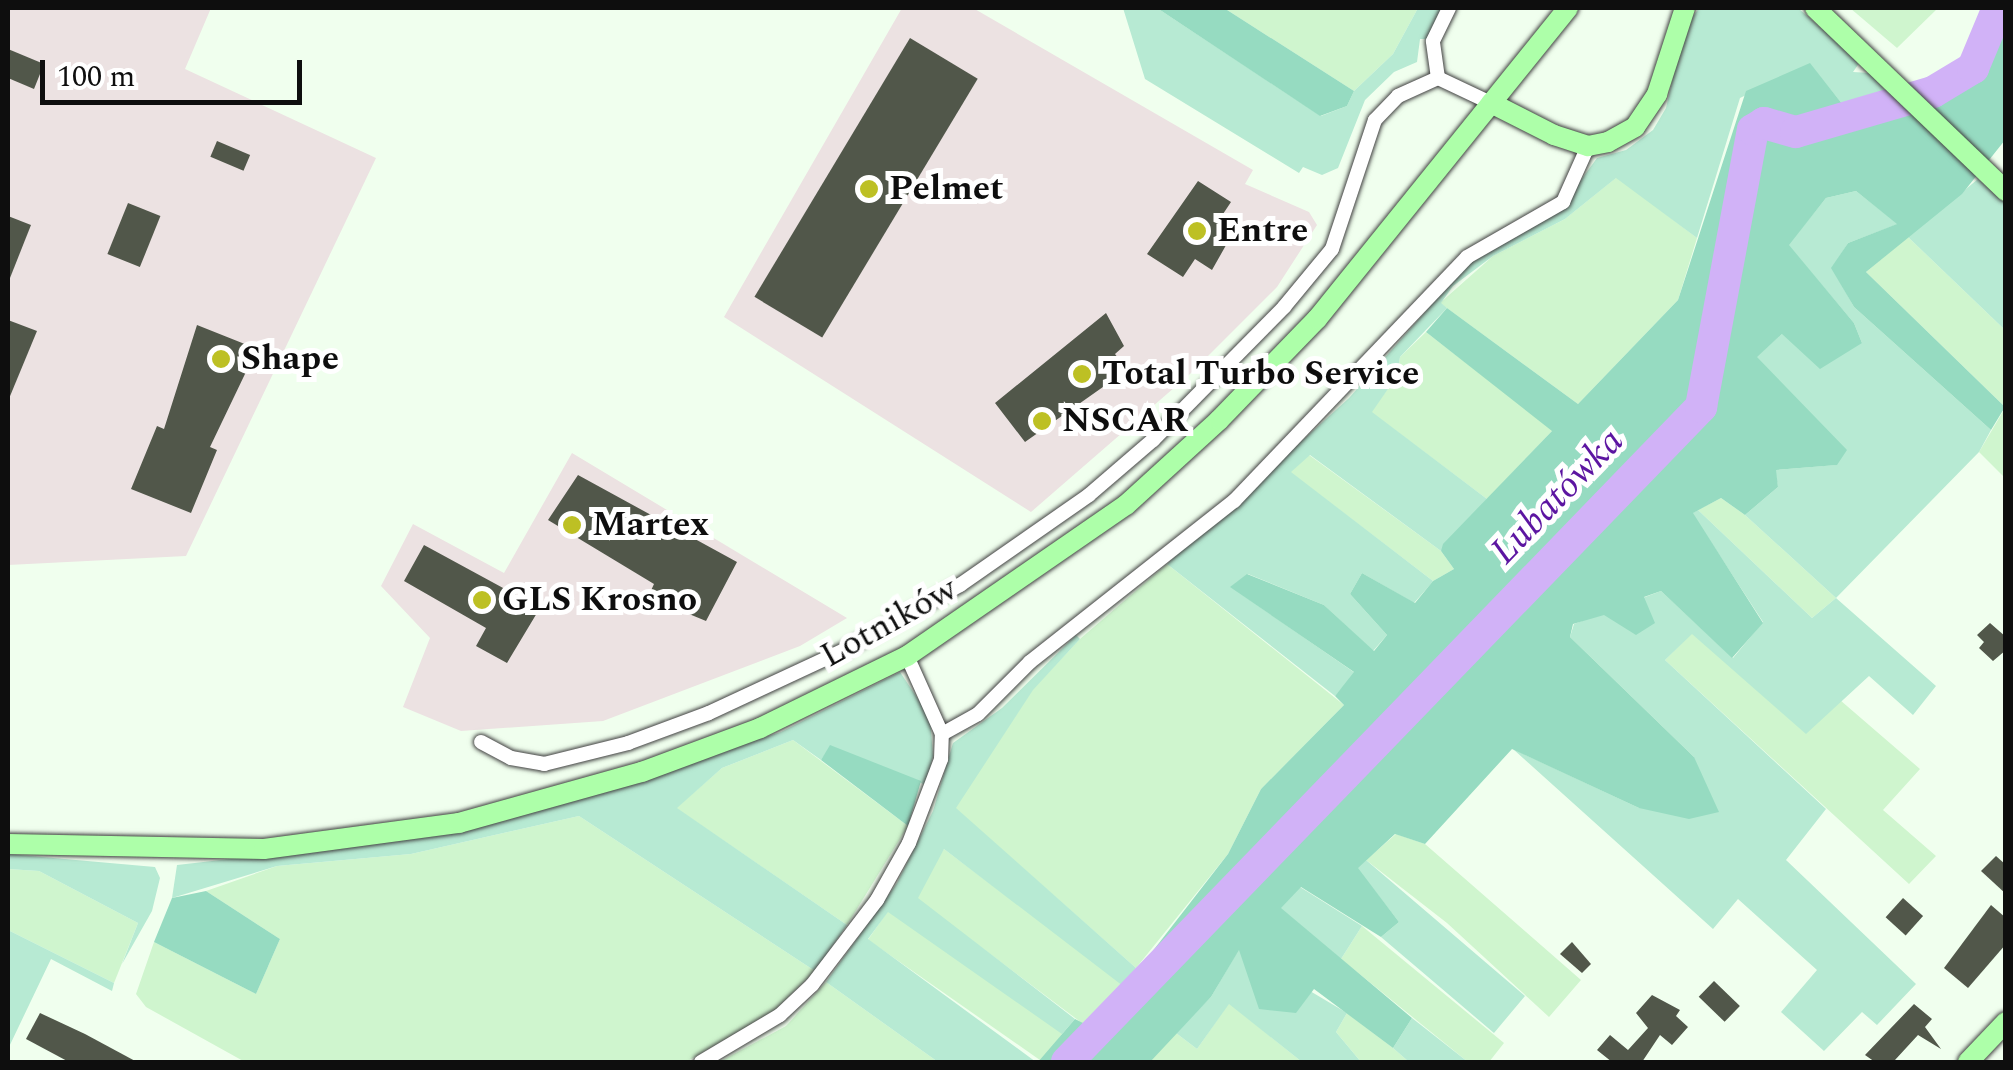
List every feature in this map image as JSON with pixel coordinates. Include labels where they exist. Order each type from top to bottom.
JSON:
[{"type":"street","points":[[1438,78],[1433,41],[1449,8]]},
{"type":"street","name":"Lotników","points":[[8,844],[264,848],[459,823],[642,772],[760,728],[907,656],[1112,515],[1219,420],[1317,319],[1568,8]]},
{"type":"street","points":[[942,734],[978,714],[1030,662],[1234,501],[1467,257],[1563,202],[1588,146],[1634,126],[1650,107],[1685,8]]},
{"type":"street","points":[[1815,8],[2006,191]]},
{"type":"street","points":[[482,742],[512,758],[544,764],[628,742],[709,713],[846,649],[976,574],[1153,440],[1284,307],[1332,250],[1375,120],[1398,96],[1438,78],[1588,146]]},
{"type":"street","points":[[700,1062],[780,1014],[877,900],[931,788],[942,734],[907,656]]},
{"type":"street","points":[[1968,1062],[2006,1022]]},
{"type":"shaded area","points":[[8,8],[211,8],[185,69],[376,158],[186,556],[8,565]]},
{"type":"shaded area","points":[[902,8],[973,8],[1253,170],[1245,184],[1309,212],[1317,225],[1277,287],[1190,374],[1031,512],[724,317]]},
{"type":"shaded area","points":[[572,453],[847,618],[800,646],[603,721],[461,731],[403,707],[430,638],[381,586],[413,524],[504,573]]},
{"type":"green space","points":[[1123,8],[1157,8],[1321,116],[1347,106],[1354,91],[1393,54],[1418,8],[1441,8],[1428,39],[1420,39],[1417,62],[1394,72],[1365,100],[1338,168],[1322,175],[1303,167],[1299,173],[1145,79]]},
{"type":"green space","points":[[1157,8],[1224,8],[1354,91],[1347,106],[1320,116]]},
{"type":"green space","points":[[1224,8],[1418,8],[1393,54],[1354,91]]},
{"type":"green space","points":[[1699,8],[1798,8],[1860,62],[1853,72],[1870,73],[1892,98],[1843,105],[1810,64],[1740,98],[1697,238],[1616,178],[1565,219],[1493,256],[1453,286],[1441,303],[1447,308],[1400,357],[1397,376],[1372,412],[1487,499],[1441,551],[1310,455],[1291,472],[1433,581],[1414,603],[1362,573],[1350,594],[1387,635],[1373,651],[1324,605],[1248,574],[1231,587],[1355,673],[1335,696],[1167,564],[1349,398],[1466,266],[1557,213],[1597,158],[1626,150],[1653,130],[1666,108],[1684,29]]},
{"type":"green space","points":[[1850,8],[1938,8],[1897,48]]},
{"type":"green space","points":[[1996,8],[2005,8],[2005,140],[1962,194],[1866,272],[2005,407],[1991,430],[1854,307],[1831,268],[1848,243],[1897,224],[1856,191],[1826,198],[1789,245],[1854,323],[1862,343],[1820,369],[1782,334],[1757,357],[1847,450],[1837,465],[1776,470],[1778,487],[1745,515],[1721,498],[1693,513],[1763,623],[1732,658],[1661,591],[1644,597],[1655,623],[1636,635],[1604,615],[1573,624],[1570,637],[1694,757],[1719,812],[1689,819],[1639,808],[1512,749],[1425,844],[1395,834],[1358,868],[1399,922],[1381,937],[1301,887],[1281,908],[1412,1018],[1393,1048],[1314,989],[1296,1013],[1259,1009],[1239,950],[1211,997],[1150,1062],[1038,1062],[1075,1019],[1089,1026],[1114,1001],[1228,854],[1261,789],[1344,705],[1335,696],[1354,672],[1230,587],[1247,574],[1324,605],[1374,651],[1387,635],[1350,594],[1362,573],[1415,603],[1433,581],[1454,569],[1441,551],[1443,544],[1552,431],[1426,332],[1447,308],[1578,404],[1678,300],[1746,91],[1810,63],[1843,105],[1910,96],[1971,64]]},
{"type":"green space","points":[[1617,177],[1697,238],[1678,300],[1578,404],[1440,303],[1493,256],[1565,219]]},
{"type":"green space","points":[[1978,179],[2005,203],[2005,330],[1908,237]]},
{"type":"green space","points":[[1856,191],[1898,224],[1848,243],[1832,268],[1854,307],[1991,430],[1979,452],[1836,598],[1745,515],[1778,487],[1775,470],[1836,465],[1756,357],[1782,334],[1862,343],[1854,323],[1788,245],[1826,198]]},
{"type":"green space","points":[[1908,237],[2005,330],[2005,407],[1866,272]]},
{"type":"green space","points":[[1426,332],[1553,430],[1487,499],[1371,412],[1397,376],[1400,357]]},
{"type":"green space","points":[[2005,408],[2005,478],[1979,452]]},
{"type":"green space","points":[[1309,455],[1441,551],[1454,569],[1433,581],[1290,472]]},
{"type":"green space","points":[[1721,498],[1836,598],[1812,618],[1698,510]]},
{"type":"green space","points":[[1698,510],[1812,618],[1836,598],[1936,686],[1913,715],[1869,676],[1806,734],[1692,634],[1665,660],[1826,809],[1786,860],[1916,984],[1877,1025],[1862,1012],[1824,1051],[1781,1012],[1817,970],[1738,899],[1713,929],[1513,749],[1639,808],[1694,757],[1570,637],[1574,624],[1661,591],[1733,658],[1763,622],[1692,513]]},
{"type":"green space","points":[[1167,564],[1344,705],[1261,789],[1228,854],[1136,968],[955,808],[1033,689],[1080,639]]},
{"type":"green space","points":[[1692,633],[1806,733],[1840,700],[1920,769],[1883,810],[1936,856],[1909,884],[1665,660]]},
{"type":"green space","points":[[1076,635],[1080,639],[1033,690],[956,808],[1136,968],[1123,986],[944,849],[918,898],[1075,1019],[1062,1034],[888,912],[868,939],[1036,1062],[938,1062],[826,982],[897,883],[933,811],[953,743],[1002,708]]},
{"type":"green space","points":[[900,672],[930,717],[933,756],[926,785],[831,746],[821,760],[793,740],[722,768],[677,808],[847,925],[815,971],[579,816],[411,854],[277,866],[172,898],[177,865],[417,838],[504,821],[781,732]]},
{"type":"green space","points":[[793,740],[908,826],[847,925],[676,808],[722,768]]},
{"type":"green space","points":[[830,745],[921,781],[908,826],[821,760]]},
{"type":"green space","points":[[579,816],[815,971],[774,1011],[686,1062],[245,1062],[146,1007],[136,994],[154,942],[256,994],[280,939],[206,891],[277,866],[411,854]]},
{"type":"green space","points":[[1396,834],[1425,844],[1581,980],[1549,1017],[1447,923],[1366,860]]},
{"type":"green space","points":[[944,849],[1124,984],[1090,1029],[910,894]]},
{"type":"green space","points":[[8,854],[155,867],[160,878],[152,911],[122,964],[138,923],[39,871],[8,869]]},
{"type":"green space","points":[[1366,860],[1525,996],[1494,1033],[1381,937],[1399,922],[1357,868]]},
{"type":"green space","points":[[8,869],[39,871],[138,923],[114,983],[8,930]]},
{"type":"green space","points":[[1300,887],[1362,926],[1341,959],[1280,908]]},
{"type":"green space","points":[[206,891],[280,939],[256,994],[154,942],[172,898]]},
{"type":"green space","points":[[888,911],[1062,1033],[1042,1062],[868,940]]},
{"type":"green space","points":[[1362,926],[1504,1043],[1489,1062],[1468,1062],[1341,959]]},
{"type":"green space","points":[[8,930],[114,983],[112,991],[51,959],[8,1049]]},
{"type":"green space","points":[[1239,949],[1347,1013],[1336,1032],[1361,1062],[1302,1062],[1229,1004],[1197,1049],[1176,1033],[1211,997]]},
{"type":"green space","points":[[826,982],[938,1062],[719,1062],[786,1026]]},
{"type":"green space","points":[[1229,1003],[1302,1062],[1148,1061],[1176,1033],[1197,1049]]},
{"type":"green space","points":[[1347,1013],[1409,1062],[1361,1062],[1336,1032]]},
{"type":"green space","points":[[1412,1018],[1468,1062],[1409,1062],[1393,1048]]},
{"type":"building","name":"Pelmet","points":[[910,38],[978,79],[822,338],[754,297]]},
{"type":"building","points":[[8,49],[44,64],[34,89],[8,78]]},
{"type":"building","points":[[217,141],[250,155],[243,171],[210,157]]},
{"type":"building","name":"Entre","points":[[1198,181],[1231,202],[1223,214],[1238,224],[1212,270],[1195,259],[1183,277],[1147,254]]},
{"type":"building","points":[[128,203],[160,216],[140,267],[107,254]]},
{"type":"building","points":[[8,216],[31,225],[8,283]]},
{"type":"building","points":[[1106,313],[1124,346],[1115,354],[1127,370],[1025,442],[995,403]]},
{"type":"building","points":[[8,320],[37,331],[8,401]]},
{"type":"building","points":[[197,325],[257,349],[210,447],[217,450],[191,513],[131,489],[157,426],[164,429]]},
{"type":"building","points":[[578,475],[737,562],[706,621],[648,597],[654,584],[548,520]]},
{"type":"building","name":"GLS Krosno","points":[[424,545],[540,608],[507,663],[476,646],[486,628],[404,581]]},
{"type":"building","points":[[1990,623],[2006,637],[2006,650],[1993,661],[1979,648],[1984,642],[1977,635]]},
{"type":"building","points":[[1996,856],[2006,865],[2006,894],[1981,871]]},
{"type":"building","points":[[1903,898],[1923,916],[1906,935],[1886,917]]},
{"type":"building","points":[[1991,905],[2006,918],[2006,944],[1968,988],[1944,968]]},
{"type":"building","points":[[1572,942],[1591,964],[1582,973],[1560,954]]},
{"type":"building","points":[[1714,981],[1740,1006],[1725,1022],[1699,997]]},
{"type":"building","points":[[1652,995],[1680,1010],[1676,1016],[1688,1027],[1672,1045],[1660,1035],[1642,1062],[1612,1062],[1597,1050],[1610,1035],[1628,1050],[1648,1028],[1636,1013]]},
{"type":"building","points":[[1914,1004],[1932,1019],[1925,1027],[1941,1049],[1918,1035],[1895,1060],[1875,1062],[1865,1055]]},
{"type":"building","points":[[40,1013],[137,1062],[69,1062],[26,1039]]},
{"type":"waterway","name":"Lubatówka","points":[[1067,1062],[1701,407],[1753,130],[1764,123],[1796,132],[1933,92],[1973,68],[1998,8]]},
{"type":"place","name":"Pelmet","points":[[869,189]]},
{"type":"place","name":"Entre","points":[[1197,231]]},
{"type":"place","name":"Shape","points":[[221,359]]},
{"type":"place","name":"Total Turbo Service","points":[[1082,374]]},
{"type":"place","name":"NSCAR","points":[[1042,421]]},
{"type":"place","name":"Martex","points":[[572,525]]},
{"type":"place","name":"GLS Krosno","points":[[482,600]]}]
